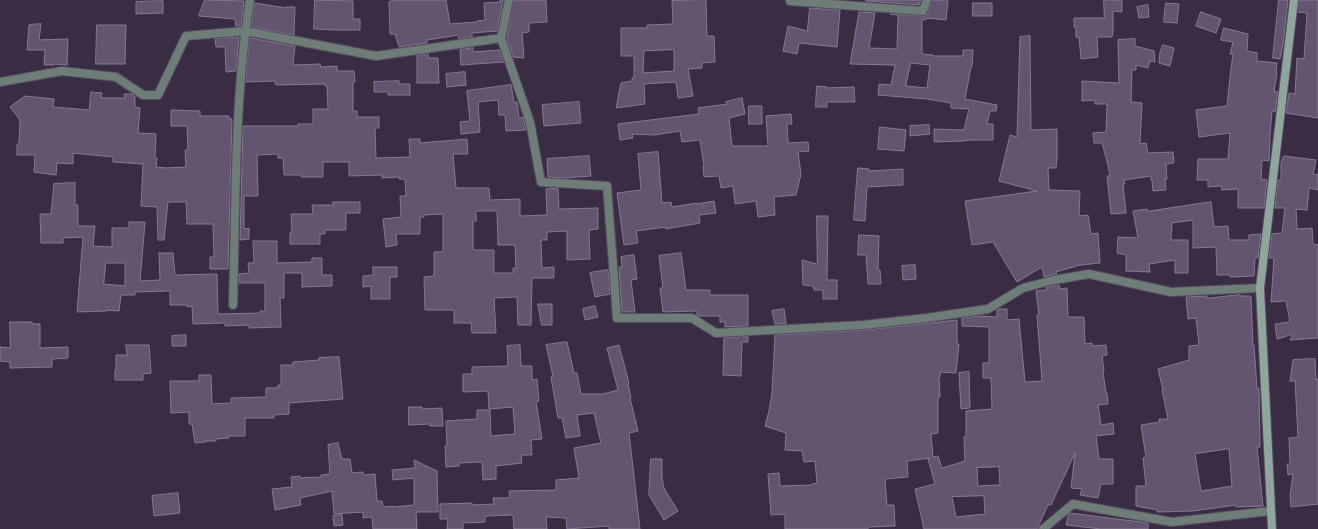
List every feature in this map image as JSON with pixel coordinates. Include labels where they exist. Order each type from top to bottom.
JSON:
[{"type":"street","points":[[233,304],[238,129],[245,31],[250,0]]},
{"type":"street","points":[[509,0],[502,38],[530,122],[541,182],[607,186],[617,318],[692,318],[716,333],[863,325],[988,309],[1023,288],[1054,280],[1089,274],[1171,292],[1260,288]]},
{"type":"street","points":[[790,1],[923,11],[927,0]]},
{"type":"street","points":[[1272,529],[1260,288],[1294,0]]},
{"type":"street","points":[[0,82],[62,71],[116,77],[143,95],[158,95],[186,36],[245,31],[376,56],[502,38]]},
{"type":"street","points":[[1043,529],[1073,504],[1172,522],[1270,511]]},
{"type":"building","points":[[205,0],[244,1],[241,26],[236,26],[235,19],[199,16]]},
{"type":"building","points":[[315,0],[353,1],[353,19],[360,19],[360,30],[314,29]]},
{"type":"building","points":[[396,0],[446,0],[450,24],[485,20],[484,3],[500,2],[500,0],[503,0],[497,31],[472,33],[472,37],[459,39],[458,35],[427,40],[427,43],[399,47],[395,34],[390,34],[389,2]]},
{"type":"building","points":[[514,0],[546,0],[547,22],[529,23],[529,32],[522,33],[524,58],[513,57],[507,38]]},
{"type":"building","points":[[706,0],[707,36],[714,36],[715,62],[702,63],[702,68],[688,69],[693,96],[678,98],[676,82],[644,84],[645,104],[616,108],[621,83],[632,81],[632,78],[634,78],[634,56],[621,56],[621,28],[647,28],[647,25],[673,24],[672,1]],"holes":[[[674,50],[674,71],[643,73],[644,51]]]},
{"type":"building","points":[[866,0],[921,0],[919,5]]},
{"type":"building","points":[[932,0],[948,0],[946,20],[922,19],[922,54],[933,56],[963,56],[963,50],[973,50],[972,67],[965,99],[997,105],[996,111],[990,111],[987,124],[993,124],[993,140],[934,142],[934,129],[964,130],[969,109],[951,108],[951,103],[927,99],[878,95],[879,84],[891,85],[895,65],[850,64],[859,12],[875,13],[869,48],[897,49],[898,15],[890,14],[926,16]],"holes":[[[911,63],[930,65],[927,88],[906,86]]]},
{"type":"building","points":[[1104,0],[1122,0],[1122,12],[1113,11],[1112,37],[1097,37],[1098,57],[1081,59],[1079,37],[1076,37],[1074,18],[1104,18]]},
{"type":"building","points":[[1279,0],[1288,0],[1280,59],[1273,58]]},
{"type":"building","points":[[1299,0],[1318,0],[1318,118],[1286,113],[1289,93],[1295,94],[1297,58],[1304,59],[1307,13],[1298,12]]},
{"type":"building","points":[[163,1],[163,13],[136,14],[136,2]]},
{"type":"building","points":[[255,3],[286,8],[295,7],[294,35],[252,27]]},
{"type":"building","points":[[973,3],[992,3],[992,16],[973,16]]},
{"type":"building","points":[[1166,3],[1179,4],[1177,23],[1164,22]]},
{"type":"building","points":[[1148,5],[1149,17],[1139,18],[1137,7]]},
{"type":"building","points":[[810,8],[840,10],[837,47],[799,43],[797,54],[783,51],[788,26],[807,31]]},
{"type":"building","points":[[1201,12],[1221,19],[1216,33],[1196,26]]},
{"type":"building","points":[[41,24],[39,40],[68,39],[67,65],[44,65],[45,50],[27,50],[29,25]]},
{"type":"building","points":[[97,25],[126,25],[125,64],[96,64]]},
{"type":"building","points":[[1224,28],[1248,34],[1247,51],[1257,53],[1257,61],[1277,63],[1274,91],[1278,92],[1275,112],[1272,111],[1269,161],[1262,160],[1261,179],[1267,180],[1264,208],[1238,208],[1238,189],[1222,190],[1221,186],[1208,187],[1208,180],[1197,180],[1198,159],[1228,159],[1230,133],[1199,137],[1196,110],[1227,106],[1233,54],[1230,54],[1233,42],[1221,40]]},
{"type":"building","points":[[1030,36],[1031,130],[1057,129],[1056,168],[1048,168],[1049,190],[1080,191],[1079,216],[1088,215],[1091,234],[1098,233],[1100,263],[1080,265],[1056,272],[1057,274],[1044,277],[1042,267],[1017,282],[993,242],[972,245],[965,201],[1037,191],[999,181],[1010,135],[1017,137],[1020,37]]},
{"type":"building","points":[[239,37],[236,71],[226,72],[225,47],[216,47],[215,39]]},
{"type":"building","points":[[250,38],[295,46],[293,65],[320,64],[321,67],[337,66],[337,71],[354,71],[355,82],[353,82],[353,111],[357,111],[357,117],[379,117],[379,128],[375,128],[376,158],[410,157],[409,139],[420,139],[420,143],[467,139],[468,154],[453,154],[456,188],[489,188],[490,200],[520,199],[520,216],[547,215],[546,189],[549,188],[558,189],[559,209],[598,208],[598,229],[589,230],[590,259],[567,260],[567,231],[547,232],[547,240],[541,240],[542,268],[554,267],[554,278],[532,278],[531,325],[518,325],[517,297],[494,298],[496,333],[472,333],[471,323],[454,323],[454,310],[425,310],[424,277],[434,276],[434,252],[443,252],[443,214],[424,215],[424,217],[420,217],[420,234],[396,234],[397,245],[386,247],[383,219],[401,217],[400,196],[406,196],[405,179],[399,179],[399,177],[382,178],[382,175],[349,176],[349,162],[323,162],[323,177],[284,175],[283,158],[278,158],[278,154],[257,155],[258,196],[244,196],[244,229],[249,228],[249,239],[240,240],[243,126],[298,126],[298,124],[313,124],[313,109],[328,109],[327,86],[325,86],[325,84],[277,85],[275,84],[275,81],[246,82]],"holes":[[[476,211],[497,211],[498,245],[515,245],[516,268],[513,268],[513,273],[494,273],[494,250],[473,250],[473,221],[476,221]]]},
{"type":"building","points":[[1135,39],[1135,46],[1154,51],[1155,62],[1150,61],[1148,68],[1136,65],[1136,70],[1132,70],[1131,102],[1142,103],[1140,144],[1146,143],[1148,153],[1173,152],[1174,163],[1166,164],[1166,190],[1153,191],[1151,176],[1124,180],[1125,184],[1123,184],[1126,213],[1111,214],[1107,176],[1110,176],[1108,165],[1102,143],[1094,143],[1093,133],[1106,132],[1107,104],[1095,104],[1095,100],[1082,101],[1082,81],[1119,83],[1118,40]]},
{"type":"building","points":[[1163,45],[1174,48],[1170,66],[1159,63]]},
{"type":"building","points":[[473,48],[473,52],[499,50],[504,62],[461,65],[460,50]]},
{"type":"building","points":[[428,54],[428,58],[438,58],[439,83],[417,83],[417,56]]},
{"type":"building","points":[[465,72],[466,85],[447,87],[446,74]]},
{"type":"building","points":[[399,81],[399,84],[410,84],[410,95],[388,95],[388,92],[374,92],[374,82]]},
{"type":"building","points":[[511,85],[514,102],[517,102],[519,118],[523,117],[526,130],[506,131],[505,115],[499,115],[498,100],[478,102],[480,132],[461,134],[460,122],[470,121],[467,91]]},
{"type":"building","points":[[817,86],[827,88],[854,87],[855,102],[827,102],[827,107],[816,107]]},
{"type":"building","points":[[91,92],[102,93],[101,98],[125,98],[124,94],[132,94],[135,97],[135,107],[140,108],[138,133],[156,134],[156,167],[186,167],[185,150],[188,150],[187,126],[171,126],[171,110],[200,111],[200,116],[229,116],[229,119],[232,119],[228,269],[210,269],[210,257],[214,257],[213,224],[187,224],[186,202],[168,202],[164,240],[158,240],[157,207],[141,206],[143,164],[113,162],[113,157],[73,153],[73,164],[57,163],[56,175],[34,172],[35,155],[17,155],[20,120],[10,107],[25,96],[54,99],[53,107],[89,110]]},
{"type":"building","points":[[742,98],[745,114],[729,118],[732,146],[768,146],[766,116],[791,114],[792,124],[787,124],[788,143],[808,142],[809,151],[798,152],[801,174],[796,195],[774,197],[775,215],[758,217],[756,201],[735,204],[733,186],[721,188],[719,176],[704,177],[700,140],[682,142],[680,131],[655,135],[632,134],[633,138],[620,140],[618,124],[699,114],[698,108],[727,104],[726,102]]},
{"type":"building","points":[[579,102],[581,123],[544,126],[542,105]]},
{"type":"building","points":[[749,106],[762,106],[762,124],[749,124]]},
{"type":"building","points":[[929,125],[930,134],[910,136],[910,126]]},
{"type":"building","points":[[880,127],[906,130],[904,151],[878,149]]},
{"type":"building","points":[[658,152],[662,203],[671,202],[672,207],[714,201],[716,213],[699,215],[700,223],[666,229],[666,227],[636,231],[638,243],[624,245],[617,193],[641,190],[638,154]]},
{"type":"building","points":[[589,156],[591,176],[565,178],[548,177],[547,159]]},
{"type":"building","points":[[1284,156],[1316,160],[1313,174],[1318,175],[1318,190],[1309,188],[1307,210],[1296,209],[1297,229],[1312,228],[1313,244],[1318,245],[1318,338],[1290,340],[1293,334],[1277,339],[1275,324],[1290,322],[1286,301],[1271,302],[1274,258],[1269,258],[1272,234],[1282,233],[1285,208],[1275,208],[1278,180],[1281,180],[1281,163]]},
{"type":"building","points":[[858,168],[869,169],[869,171],[903,169],[903,185],[867,187],[865,221],[854,220]]},
{"type":"building","points":[[75,183],[75,205],[78,205],[78,226],[95,226],[93,246],[112,247],[112,228],[129,228],[129,222],[145,222],[140,281],[160,280],[159,253],[173,253],[175,275],[217,274],[218,314],[260,313],[260,311],[265,311],[265,283],[239,283],[239,274],[249,273],[248,263],[254,263],[253,241],[277,241],[277,263],[312,262],[312,258],[322,258],[322,275],[332,275],[332,286],[302,287],[302,273],[284,273],[284,298],[280,298],[281,327],[249,328],[249,325],[225,326],[225,323],[193,324],[192,306],[187,307],[187,305],[170,305],[170,291],[135,292],[135,295],[121,295],[119,311],[107,310],[77,312],[83,237],[63,238],[63,243],[41,243],[40,214],[51,214],[54,184]],"holes":[[[106,263],[125,263],[125,286],[104,284]]]},
{"type":"building","points":[[333,202],[360,202],[360,213],[346,213],[346,230],[325,230],[325,234],[320,234],[320,244],[290,244],[290,233],[292,233],[291,214],[313,214],[312,205],[333,205]]},
{"type":"building","points":[[1211,202],[1214,227],[1228,226],[1229,240],[1249,240],[1249,235],[1261,234],[1258,258],[1255,258],[1254,276],[1230,277],[1230,275],[1217,275],[1216,247],[1193,248],[1193,220],[1172,223],[1171,240],[1188,240],[1188,273],[1175,273],[1175,260],[1149,264],[1150,272],[1126,271],[1126,255],[1117,253],[1118,237],[1138,238],[1133,211],[1147,209],[1148,211]]},
{"type":"building","points":[[817,216],[828,216],[827,280],[837,280],[837,299],[823,299],[823,290],[814,290],[813,286],[803,285],[802,260],[817,264]]},
{"type":"building","points":[[859,235],[879,236],[878,270],[880,270],[881,284],[868,284],[866,255],[858,255]]},
{"type":"building","points":[[681,253],[686,290],[710,290],[710,295],[748,295],[748,326],[725,327],[725,322],[720,322],[720,316],[700,316],[697,315],[697,311],[663,312],[660,288],[663,288],[659,256]]},
{"type":"building","points":[[634,255],[637,279],[631,280],[635,312],[622,312],[619,267],[622,267],[621,257]]},
{"type":"building","points":[[915,265],[916,279],[903,280],[902,266]]},
{"type":"building","points":[[373,267],[397,267],[397,277],[390,277],[390,299],[371,299],[371,286],[363,287],[363,276],[373,275]]},
{"type":"building","points":[[608,270],[610,294],[595,297],[590,273]]},
{"type":"building","points":[[1059,285],[1060,289],[1067,288],[1068,317],[1084,317],[1085,344],[1092,343],[1092,346],[1106,345],[1107,355],[1102,356],[1108,404],[1098,405],[1101,425],[1113,423],[1114,434],[1096,436],[1099,459],[1113,459],[1113,484],[1101,484],[1098,498],[1080,495],[1082,489],[1071,488],[1075,453],[1051,505],[1048,505],[1037,529],[924,529],[915,489],[935,484],[928,459],[930,458],[907,461],[908,477],[885,479],[887,505],[894,505],[895,526],[868,527],[868,529],[785,529],[785,514],[771,515],[768,474],[779,473],[780,486],[812,485],[817,483],[815,461],[804,462],[802,451],[785,450],[786,433],[765,426],[772,393],[775,335],[864,330],[957,320],[957,344],[959,344],[956,373],[940,372],[938,433],[931,434],[933,457],[938,456],[942,468],[965,461],[964,437],[966,437],[966,411],[992,409],[991,378],[983,378],[983,363],[989,363],[989,327],[962,326],[962,318],[978,316],[997,317],[997,310],[1007,309],[1007,320],[1019,319],[1025,382],[1042,381],[1037,315],[1039,315],[1036,291],[1046,290],[1046,288]],"holes":[[[999,467],[1000,485],[978,486],[977,468]],[[984,496],[985,514],[956,517],[952,497]]]},
{"type":"building","points":[[1240,295],[1251,296],[1253,346],[1254,345],[1257,388],[1259,388],[1260,447],[1257,447],[1263,506],[1236,507],[1236,505],[1193,511],[1157,512],[1158,510],[1136,506],[1136,486],[1146,486],[1143,458],[1146,457],[1141,425],[1160,422],[1159,419],[1168,419],[1158,369],[1189,360],[1189,346],[1199,345],[1196,318],[1188,319],[1186,297],[1207,296],[1207,298]],"holes":[[[1229,449],[1232,486],[1201,491],[1195,454]]]},
{"type":"building","points":[[538,304],[552,304],[552,325],[542,325]]},
{"type":"building","points":[[595,306],[598,317],[585,320],[583,309]]},
{"type":"building","points":[[784,309],[786,324],[775,324],[772,311]]},
{"type":"building","points":[[10,322],[32,322],[32,324],[40,324],[40,348],[68,347],[68,358],[52,359],[52,367],[10,368],[10,362],[0,361],[0,347],[10,348]]},
{"type":"building","points":[[186,335],[186,346],[172,346],[172,336]]},
{"type":"building","points":[[748,337],[748,342],[742,342],[741,376],[723,375],[724,338]]},
{"type":"building","points":[[567,342],[574,373],[577,373],[581,394],[603,394],[618,390],[607,348],[619,345],[629,383],[630,398],[638,431],[629,433],[640,529],[609,529],[609,526],[567,529],[566,518],[546,517],[547,529],[514,529],[513,515],[485,516],[485,522],[463,523],[463,529],[447,529],[448,519],[440,519],[440,504],[494,504],[493,498],[510,498],[509,491],[556,490],[556,480],[579,478],[574,448],[601,443],[594,413],[577,415],[580,436],[566,438],[562,418],[558,418],[551,377],[553,376],[546,345]]},
{"type":"building","points":[[126,345],[149,345],[151,373],[143,374],[143,380],[115,380],[116,355],[127,355]]},
{"type":"building","points":[[520,345],[521,366],[532,366],[532,380],[537,379],[539,401],[536,402],[542,439],[531,440],[532,455],[521,455],[522,463],[496,466],[496,479],[483,480],[482,462],[459,463],[459,466],[446,467],[446,421],[477,419],[477,410],[490,410],[491,436],[515,434],[513,407],[489,409],[488,391],[463,392],[463,374],[472,374],[472,367],[508,366],[507,346]]},
{"type":"building","points":[[339,357],[343,399],[289,403],[289,414],[274,415],[274,418],[245,418],[245,436],[229,436],[229,438],[216,439],[216,441],[195,443],[192,424],[189,424],[189,412],[171,413],[170,381],[199,381],[199,375],[211,375],[212,404],[231,403],[231,398],[266,397],[266,388],[278,388],[278,385],[281,385],[281,365],[293,365],[293,362],[319,360],[319,358]]},
{"type":"building","points":[[1315,359],[1316,380],[1318,379],[1318,504],[1291,507],[1290,495],[1293,474],[1288,475],[1287,464],[1290,464],[1289,438],[1298,437],[1295,381],[1290,381],[1293,360]]},
{"type":"building","points":[[969,372],[970,408],[961,409],[959,373]]},
{"type":"building","points":[[409,407],[422,407],[422,409],[442,408],[443,426],[430,426],[430,424],[409,425]]},
{"type":"building","points":[[338,443],[342,459],[350,459],[352,473],[363,472],[364,475],[375,474],[377,501],[382,501],[383,507],[414,505],[414,478],[393,480],[392,470],[415,468],[414,460],[437,471],[438,512],[416,512],[417,529],[373,529],[372,517],[363,518],[363,512],[334,514],[332,491],[300,498],[301,505],[275,510],[272,489],[292,487],[291,477],[321,477],[321,475],[330,474],[328,445]]},
{"type":"building","points":[[651,459],[662,459],[662,478],[664,488],[678,511],[664,520],[649,495]]},
{"type":"building","points":[[178,493],[180,513],[154,516],[152,496]]},
{"type":"building","points":[[1070,513],[1148,523],[1148,529],[1101,529],[1066,525]]},
{"type":"building","points":[[342,515],[343,525],[334,526],[333,516]]}]
